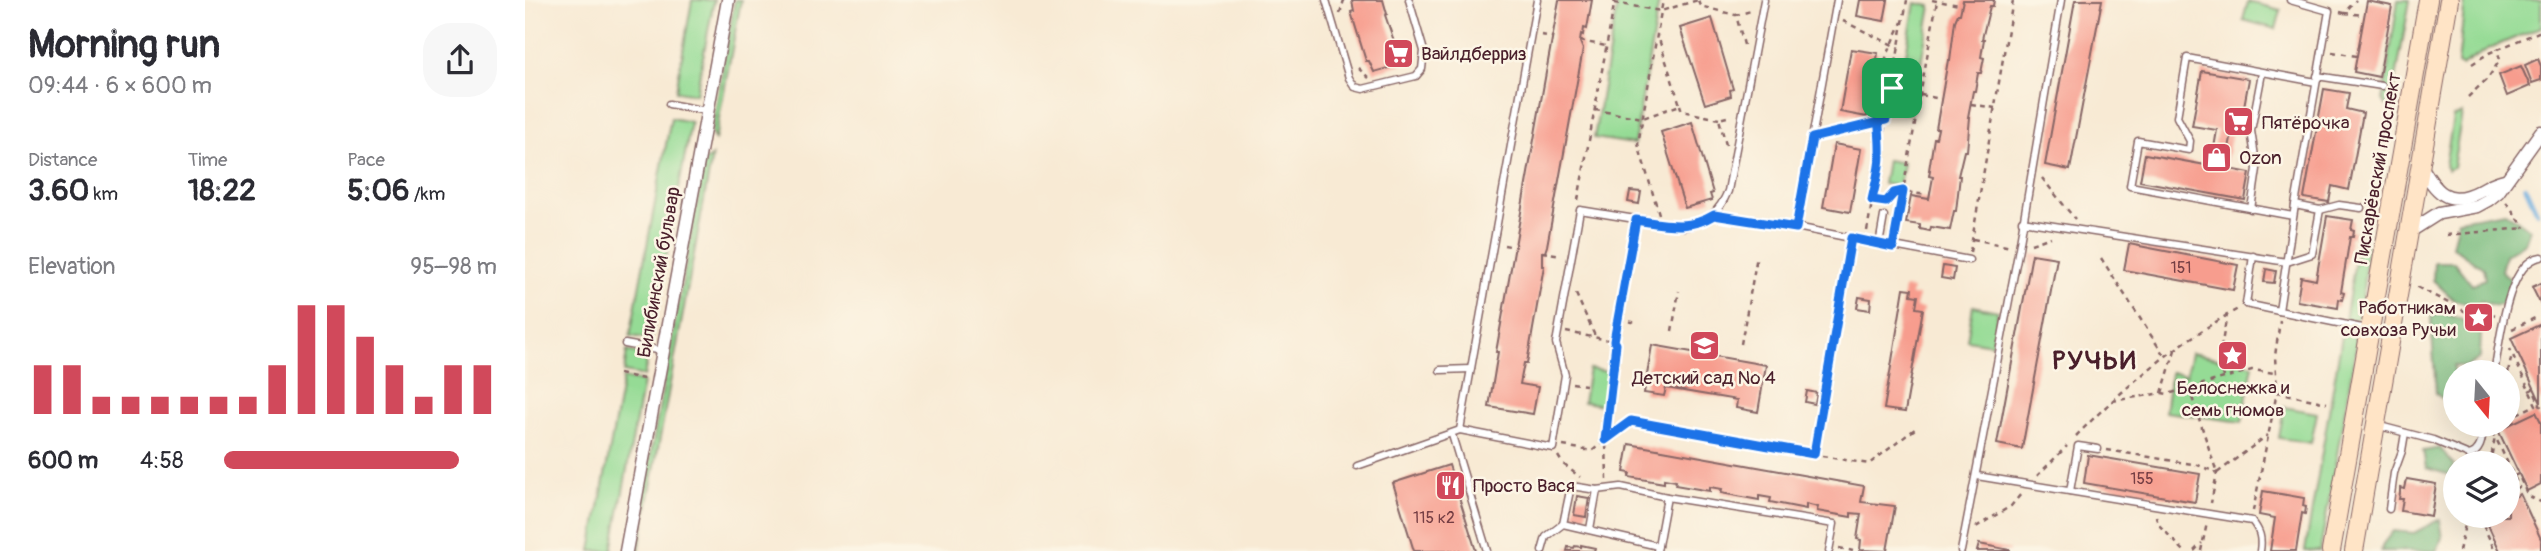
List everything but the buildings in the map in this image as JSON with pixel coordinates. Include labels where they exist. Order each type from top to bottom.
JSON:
[{"type":"main road","name":"Пискарёвский проспект","points":[[2331,551],[2428,0]]},
{"type":"main road","points":[[2354,551],[2449,0]]},
{"type":"street","name":"Билибинский бульвар","points":[[626,551],[728,0]]},
{"type":"street","points":[[2409,232],[2439,213],[2477,205],[2502,186],[2541,132]]},
{"type":"street","points":[[2421,166],[2435,189],[2451,198],[2471,195],[2491,183],[2502,186]]},
{"type":"lane","points":[[1326,0],[1349,78],[1355,87],[1363,89],[1416,76],[1422,69],[1424,51],[1409,0]]},
{"type":"lane","points":[[1460,430],[1537,0]]},
{"type":"lane","points":[[1837,0],[1796,228],[1969,260]]},
{"type":"lane","points":[[1961,551],[2019,248],[2061,0]]},
{"type":"lane","points":[[2279,311],[2329,10],[2290,0]]},
{"type":"lane","points":[[1357,466],[1460,430],[1553,448],[1565,375],[1556,343],[1580,210],[1684,227],[1701,223],[1714,215],[1723,204],[1728,191],[1764,3]]},
{"type":"lane","points":[[2293,216],[2130,186],[2138,141],[2189,150],[2190,141],[2177,117],[2187,58],[2262,73],[2382,86]]},
{"type":"lane","points":[[2251,209],[2257,169],[2251,131],[2262,73]]},
{"type":"lane","points":[[669,104],[707,111]]},
{"type":"lane","points":[[2295,205],[2320,210],[2339,205],[2361,208]]},
{"type":"lane","points":[[2022,221],[2287,262],[2312,254],[2320,210]]},
{"type":"lane","points":[[1879,244],[1884,216]]},
{"type":"lane","points":[[1814,454],[1851,238]]},
{"type":"lane","points":[[2253,256],[2246,304],[2369,329]]},
{"type":"lane","points":[[2497,360],[2516,277],[2529,261],[2541,257]]},
{"type":"lane","points":[[625,344],[663,351]]},
{"type":"lane","points":[[1440,370],[1471,369]]},
{"type":"lane","points":[[2376,425],[2433,440],[2469,455],[2475,454],[2479,449],[2481,438]]},
{"type":"lane","points":[[2389,509],[2394,473],[2405,433]]},
{"type":"lane","points":[[1452,435],[1487,551]]},
{"type":"lane","points":[[2070,491],[2078,446],[2098,449]]},
{"type":"lane","points":[[1977,476],[2252,521],[2259,529],[2260,551]]},
{"type":"lane","points":[[1542,551],[1546,537],[1563,524],[1570,486],[1597,490],[1621,487],[1834,524],[1830,549]]},
{"type":"lane","points":[[1590,529],[1597,490]]},
{"type":"lane","points":[[1563,524],[1657,548],[1667,497]]},
{"type":"path","points":[[1663,0],[1638,145],[1663,224]]},
{"type":"path","points":[[1580,210],[1578,201],[1614,1],[1661,10],[1698,0],[1700,6],[1736,15],[1764,3]]},
{"type":"path","points":[[1865,241],[1907,0]]},
{"type":"path","points":[[1893,247],[1934,0],[1959,5]]},
{"type":"path","points":[[1969,260],[2014,0]]},
{"type":"path","points":[[2344,13],[2355,0]]},
{"type":"path","points":[[2329,10],[2364,15]]},
{"type":"path","points":[[1736,15],[1751,68]]},
{"type":"path","points":[[1834,16],[1899,48]]},
{"type":"path","points":[[1880,156],[1876,103],[1882,66],[1905,16]]},
{"type":"path","points":[[2472,64],[2497,49],[2541,31]]},
{"type":"path","points":[[1657,33],[1682,111],[1719,120]]},
{"type":"path","points":[[1580,41],[1606,46]]},
{"type":"path","points":[[2468,97],[2488,78],[2500,60],[2497,49]]},
{"type":"path","points":[[2322,50],[2357,56]]},
{"type":"path","points":[[1342,55],[1379,87]]},
{"type":"path","points":[[1873,85],[1892,88]]},
{"type":"path","points":[[1920,95],[1941,99]]},
{"type":"path","points":[[1971,104],[1995,108]]},
{"type":"path","points":[[1595,110],[1643,118],[1680,105]]},
{"type":"path","points":[[1812,138],[1886,120]]},
{"type":"path","points":[[2032,165],[2084,230]]},
{"type":"path","points":[[2446,235],[2525,228],[2502,186]]},
{"type":"path","points":[[1872,200],[1886,202],[1894,193],[1903,191],[1927,195]]},
{"type":"path","points":[[1714,215],[1796,228]]},
{"type":"path","points":[[1608,489],[1605,440],[1616,344],[1614,341],[1636,220]]},
{"type":"path","points":[[1972,239],[2019,248],[2074,229]]},
{"type":"path","points":[[1542,252],[1571,257]]},
{"type":"path","points":[[1741,344],[1757,256]]},
{"type":"path","points":[[2101,258],[2165,357]]},
{"type":"path","points":[[1568,275],[1596,338]]},
{"type":"path","points":[[2417,287],[2472,315]]},
{"type":"path","points":[[1672,331],[1679,291]]},
{"type":"path","points":[[1964,534],[2011,506],[2109,402],[2199,331],[2246,304]]},
{"type":"path","points":[[2476,306],[2490,313],[2483,330],[2468,323],[2472,315],[2476,306]]},
{"type":"path","points":[[2252,521],[2277,392],[2275,356],[2281,318],[2279,311]]},
{"type":"path","points":[[2224,378],[2219,359],[2227,315]]},
{"type":"path","points":[[2520,412],[2536,405],[2502,334],[2537,317]]},
{"type":"path","points":[[1618,320],[1633,322],[1635,325]]},
{"type":"path","points":[[1558,331],[1614,341]]},
{"type":"path","points":[[2162,393],[2175,349]]},
{"type":"path","points":[[2511,360],[2512,354]]},
{"type":"path","points":[[2109,402],[2168,394],[2252,370],[2276,373]]},
{"type":"path","points":[[619,374],[648,379]]},
{"type":"path","points":[[2189,388],[2217,473]]},
{"type":"path","points":[[2529,391],[2533,389],[2541,407]]},
{"type":"path","points":[[2277,392],[2327,403]]},
{"type":"path","points":[[1597,490],[1563,464],[1553,448],[1560,445],[1592,451],[1631,421],[1869,464],[1915,429]]},
{"type":"path","points":[[2217,473],[2268,435]]},
{"type":"path","points":[[2098,449],[2198,465],[2217,473]]},
{"type":"path","points":[[2520,478],[2528,496],[2541,502]]},
{"type":"path","points":[[2156,506],[2158,524],[2184,551]]},
{"type":"path","points":[[2459,551],[2464,528]]},
{"type":"path","points":[[2484,528],[2495,551]]},
{"type":"path","points":[[2195,551],[2204,540]]},
{"type":"path","points":[[1830,549],[1853,551]]},
{"type":"green space","points":[[692,0],[714,0],[696,94],[676,91]]},
{"type":"green space","points":[[735,0],[741,0],[715,140],[711,133]]},
{"type":"green space","points":[[1618,0],[1659,1],[1634,144],[1594,138]]},
{"type":"green space","points":[[2398,0],[2410,0],[2391,106],[2386,105],[2383,100]]},
{"type":"green space","points":[[2465,0],[2541,0],[2541,27],[2488,49],[2461,66],[2458,64]]},
{"type":"green space","points":[[2248,2],[2281,10],[2276,29],[2243,20]]},
{"type":"green space","points":[[1915,3],[1931,6],[1920,68],[1904,65]]},
{"type":"green space","points":[[1901,78],[1917,81],[1911,114],[1895,111]]},
{"type":"green space","points":[[2462,113],[2453,167],[2448,170],[2445,166],[2453,117]]},
{"type":"green space","points":[[671,118],[691,122],[651,339],[630,336]]},
{"type":"green space","points":[[712,156],[639,551],[633,551],[705,161]]},
{"type":"green space","points":[[1887,160],[1903,163],[1899,186],[1883,184]]},
{"type":"green space","points":[[2505,212],[2530,229],[2525,243],[2505,255],[2501,271],[2512,281],[2508,302],[2496,306],[2481,301],[2473,305],[2454,300],[2433,280],[2434,262],[2454,262],[2472,285],[2485,279],[2483,268],[2452,246],[2458,220]]},
{"type":"green space","points":[[2358,243],[2367,244],[2361,315],[2353,321],[2345,320]]},
{"type":"green space","points":[[1973,306],[1998,311],[1992,344],[1967,340]]},
{"type":"green space","points":[[2441,312],[2463,320],[2465,327],[2481,334],[2480,358],[2443,360],[2443,399],[2436,394],[2431,317]]},
{"type":"green space","points":[[2343,330],[2352,332],[2357,341],[2320,551],[2305,551]]},
{"type":"green space","points":[[627,351],[648,355],[644,376],[624,372]]},
{"type":"green space","points":[[2191,353],[2253,365],[2242,422],[2165,412],[2171,372],[2186,375]]},
{"type":"green space","points":[[1589,369],[1610,372],[1604,405],[1583,402]]},
{"type":"green space","points":[[623,378],[643,382],[612,551],[591,551]]},
{"type":"green space","points":[[2284,407],[2317,413],[2311,443],[2279,438]]},
{"type":"green space","points":[[2440,448],[2443,452],[2443,473],[2426,468],[2423,451]]},
{"type":"green space","points":[[2440,519],[2443,538],[2436,551],[2381,551],[2393,531],[2414,533]]},
{"type":"waterway","points":[[2525,186],[2537,212]]},
{"type":"place","name":"Вайлдберриз","points":[[1398,53]]},
{"type":"place","name":"Пятёрочка","points":[[2239,122]]},
{"type":"place","name":"Ozon","points":[[2216,157]]},
{"type":"place","name":"Работникам совхоза Ручьи","points":[[2479,318]]},
{"type":"place","name":"Детский сад № 4","points":[[1704,346]]},
{"type":"place","name":"Белоснежка и семь гномов","points":[[2233,356]]},
{"type":"place","name":"Просто Вася","points":[[1450,485]]},
{"type":"district","name":"РУЧЬИ","points":[[2095,360]]},
{"type":"route","points":[[1892,88],[1879,86],[1876,103],[1878,122],[1880,156],[1872,200],[1886,202],[1894,193],[1903,191],[1893,247],[1851,238],[1814,454],[1631,421],[1605,440],[1616,344],[1614,341],[1636,220],[1684,227],[1701,223],[1714,215],[1796,228],[1812,138],[1878,122],[1886,120],[1892,88]]}]
